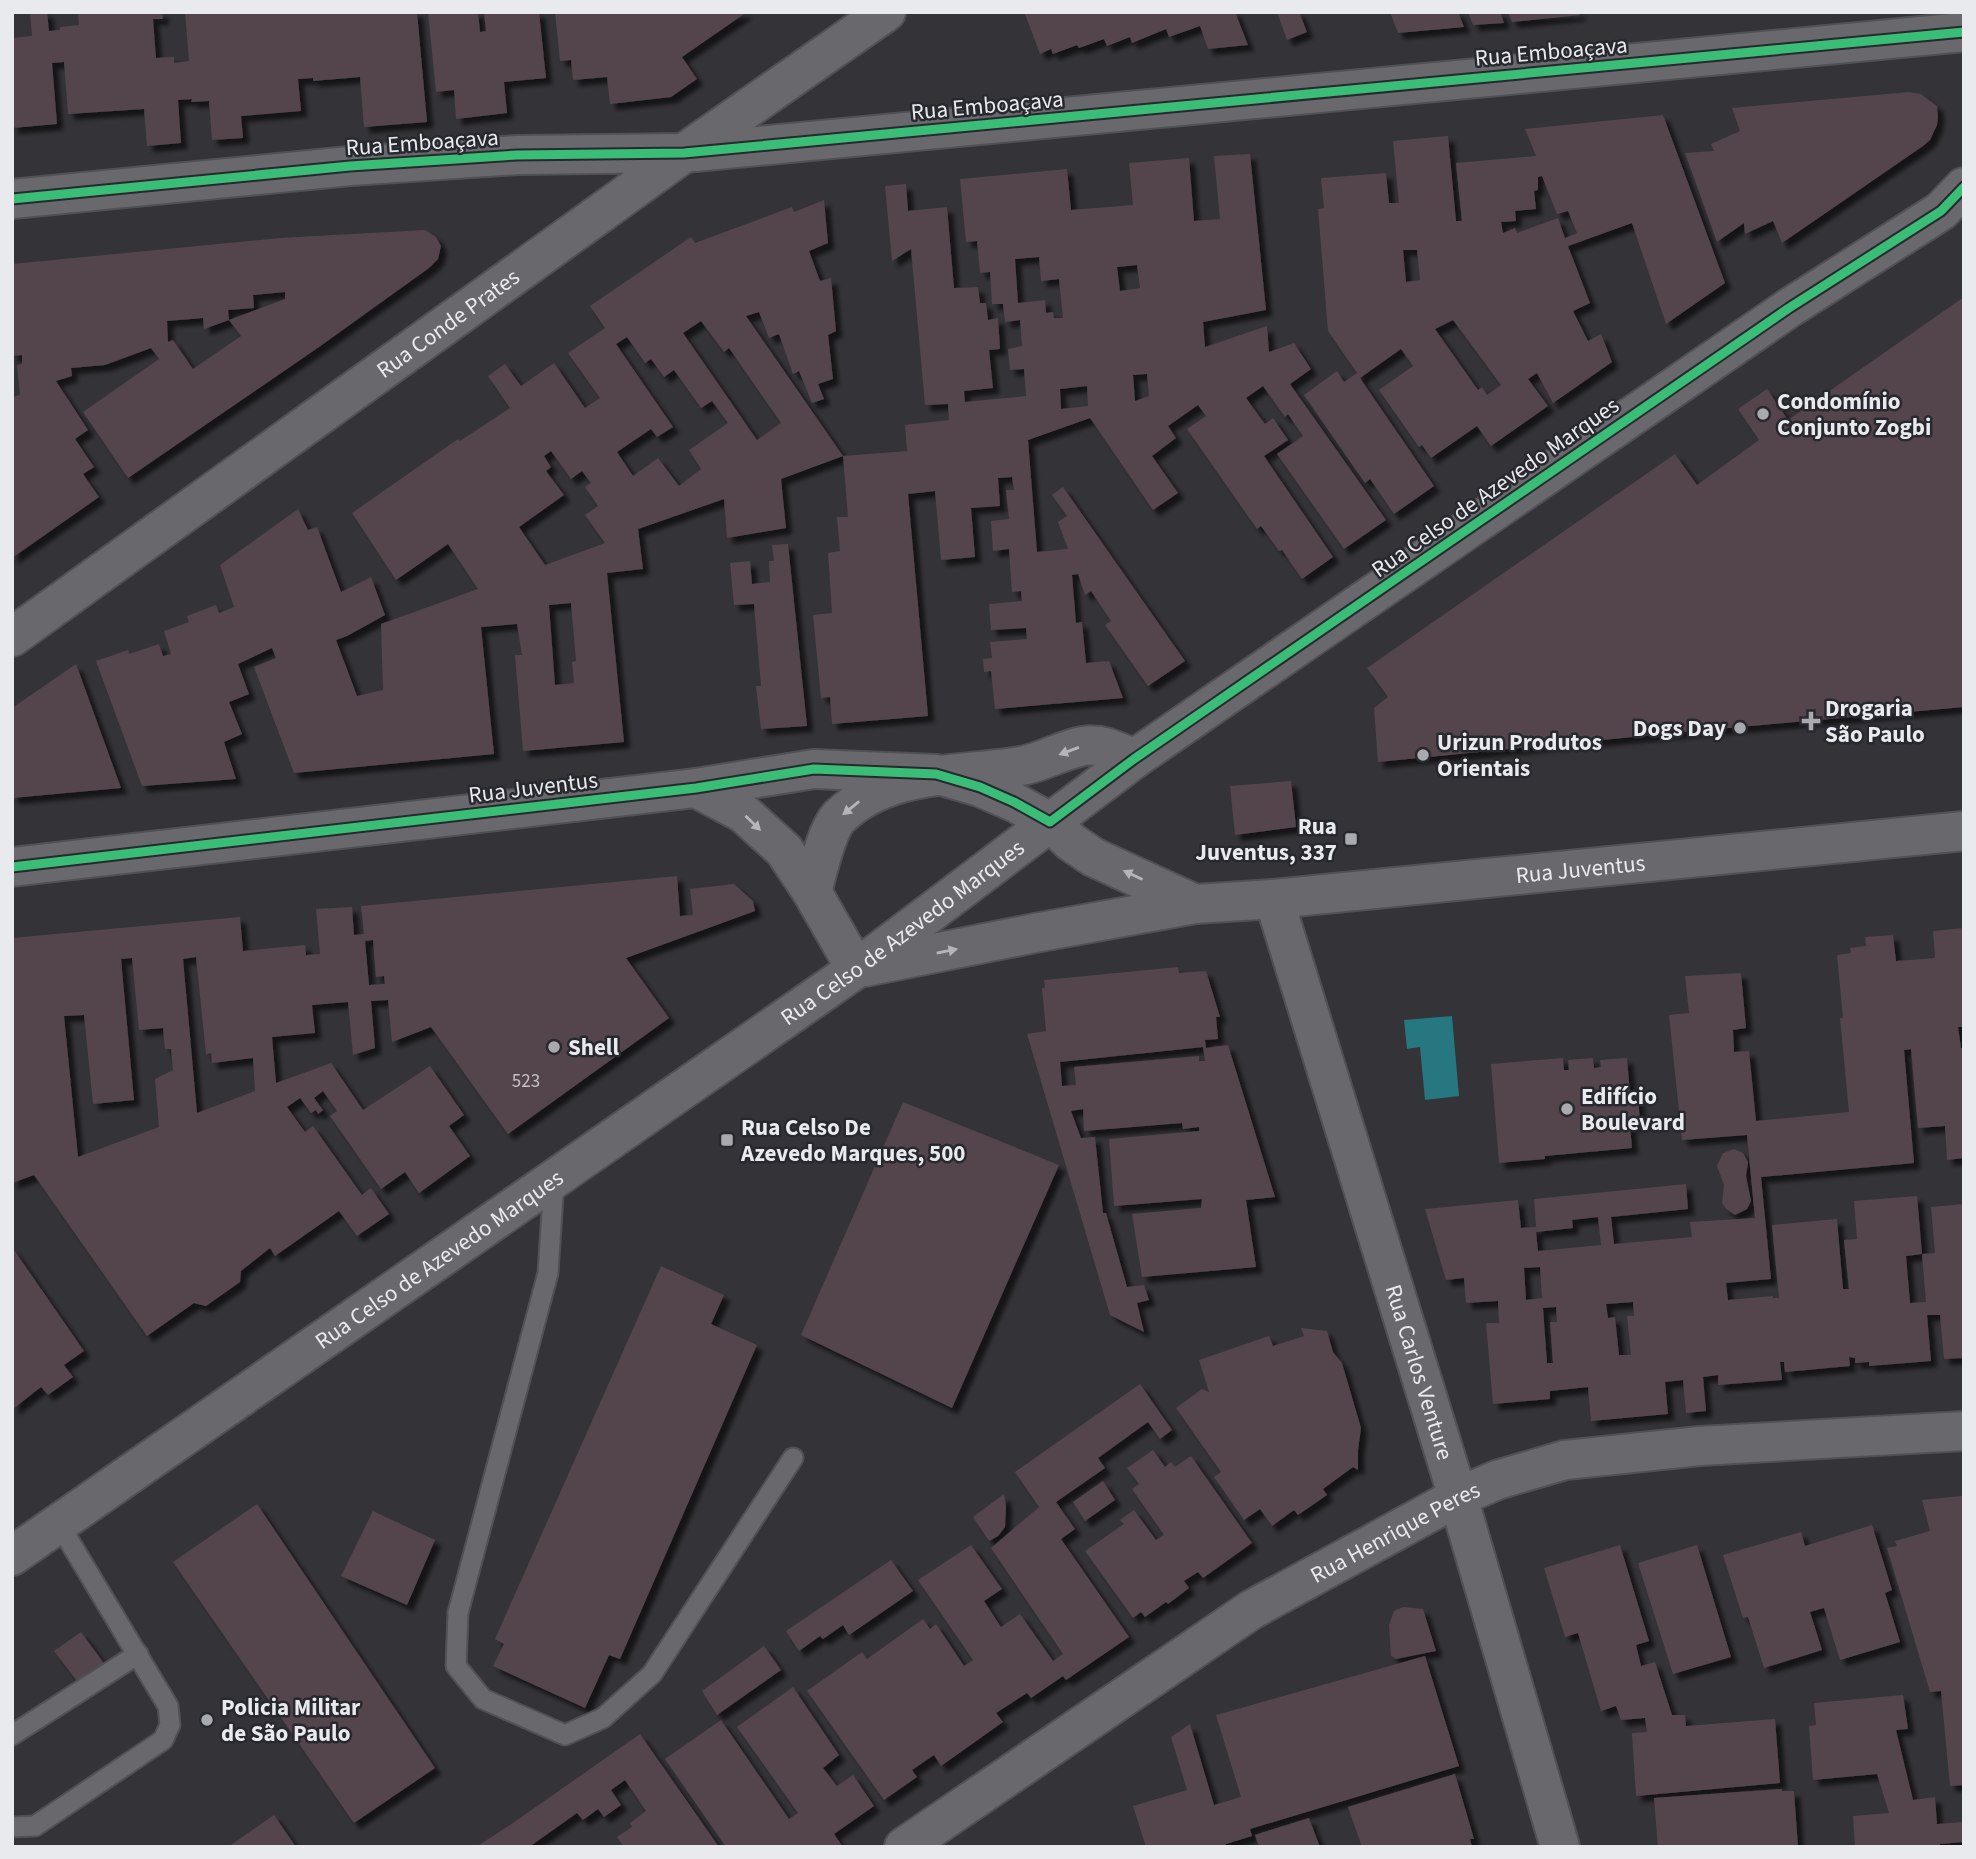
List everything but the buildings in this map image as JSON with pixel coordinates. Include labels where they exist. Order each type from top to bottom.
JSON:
[{"type":"street","name":"Rua Conde Prates","points":[[12,637],[684,153],[886,12]]},
{"type":"street","name":"Rua Emboaçava","points":[[12,199],[350,166],[517,155],[684,153],[1955,41]]},
{"type":"street","name":"Rua Celso de Azevedo Marques","points":[[12,1556],[856,969],[1134,759],[1789,308],[1941,211],[1964,187]]},
{"type":"street","points":[[812,892],[825,845],[836,820],[860,800],[883,789],[936,774],[1023,766],[1083,746],[1110,747],[1134,759]]},
{"type":"street","name":"Rua Juventus","points":[[12,867],[696,788],[814,769],[936,774],[980,787],[1050,822],[1071,842],[1093,857],[1195,904]]},
{"type":"street","points":[[696,788],[743,813],[785,850],[856,969]]},
{"type":"street","name":"Rua Juventus","points":[[856,969],[1195,904],[1274,899],[1964,831]]},
{"type":"street","name":"Rua Carlos Venture","points":[[1274,899],[1458,1497],[1560,1847]]},
{"type":"street","name":"Rua Henrique Peres","points":[[904,1847],[1251,1611],[1458,1497],[1497,1480],[1565,1460],[1700,1446],[1964,1431]]},
{"type":"lane","points":[[554,1180],[548,1273],[458,1613],[456,1666],[483,1699],[565,1735],[603,1718],[652,1674],[793,1458]]},
{"type":"lane","points":[[12,1827],[35,1826],[163,1740],[170,1725],[168,1706],[59,1524]]},
{"type":"lane","points":[[12,1735],[138,1654]]},
{"type":"water","points":[[1452,1016],[1459,1096],[1425,1100],[1420,1047],[1407,1049],[1404,1020]]},
{"type":"cycle path","points":[[12,199],[350,166],[517,155],[684,153],[1964,32]]},
{"type":"cycle path","points":[[12,867],[696,788],[814,769],[936,774],[980,787],[1050,822],[1134,759],[1789,308],[1941,211],[1964,187]]},
{"type":"place","name":"Condomínio Conjunto Zogbi","points":[[1763,414]]},
{"type":"place","name":"Drogaria São Paulo","points":[[1811,721]]},
{"type":"place","name":"Dogs Day","points":[[1740,728]]},
{"type":"place","name":"Urizun Produtos Orientais","points":[[1423,755]]},
{"type":"place","name":"Rua Juventus, 337","points":[[1351,839]]},
{"type":"place","name":"Shell","points":[[554,1047]]},
{"type":"place","name":"Edifício Boulevard","points":[[1567,1109]]},
{"type":"place","name":"Rua Celso De Azevedo Marques, 500","points":[[727,1140]]},
{"type":"place","name":"Policia Militar de São Paulo","points":[[207,1720]]}]
